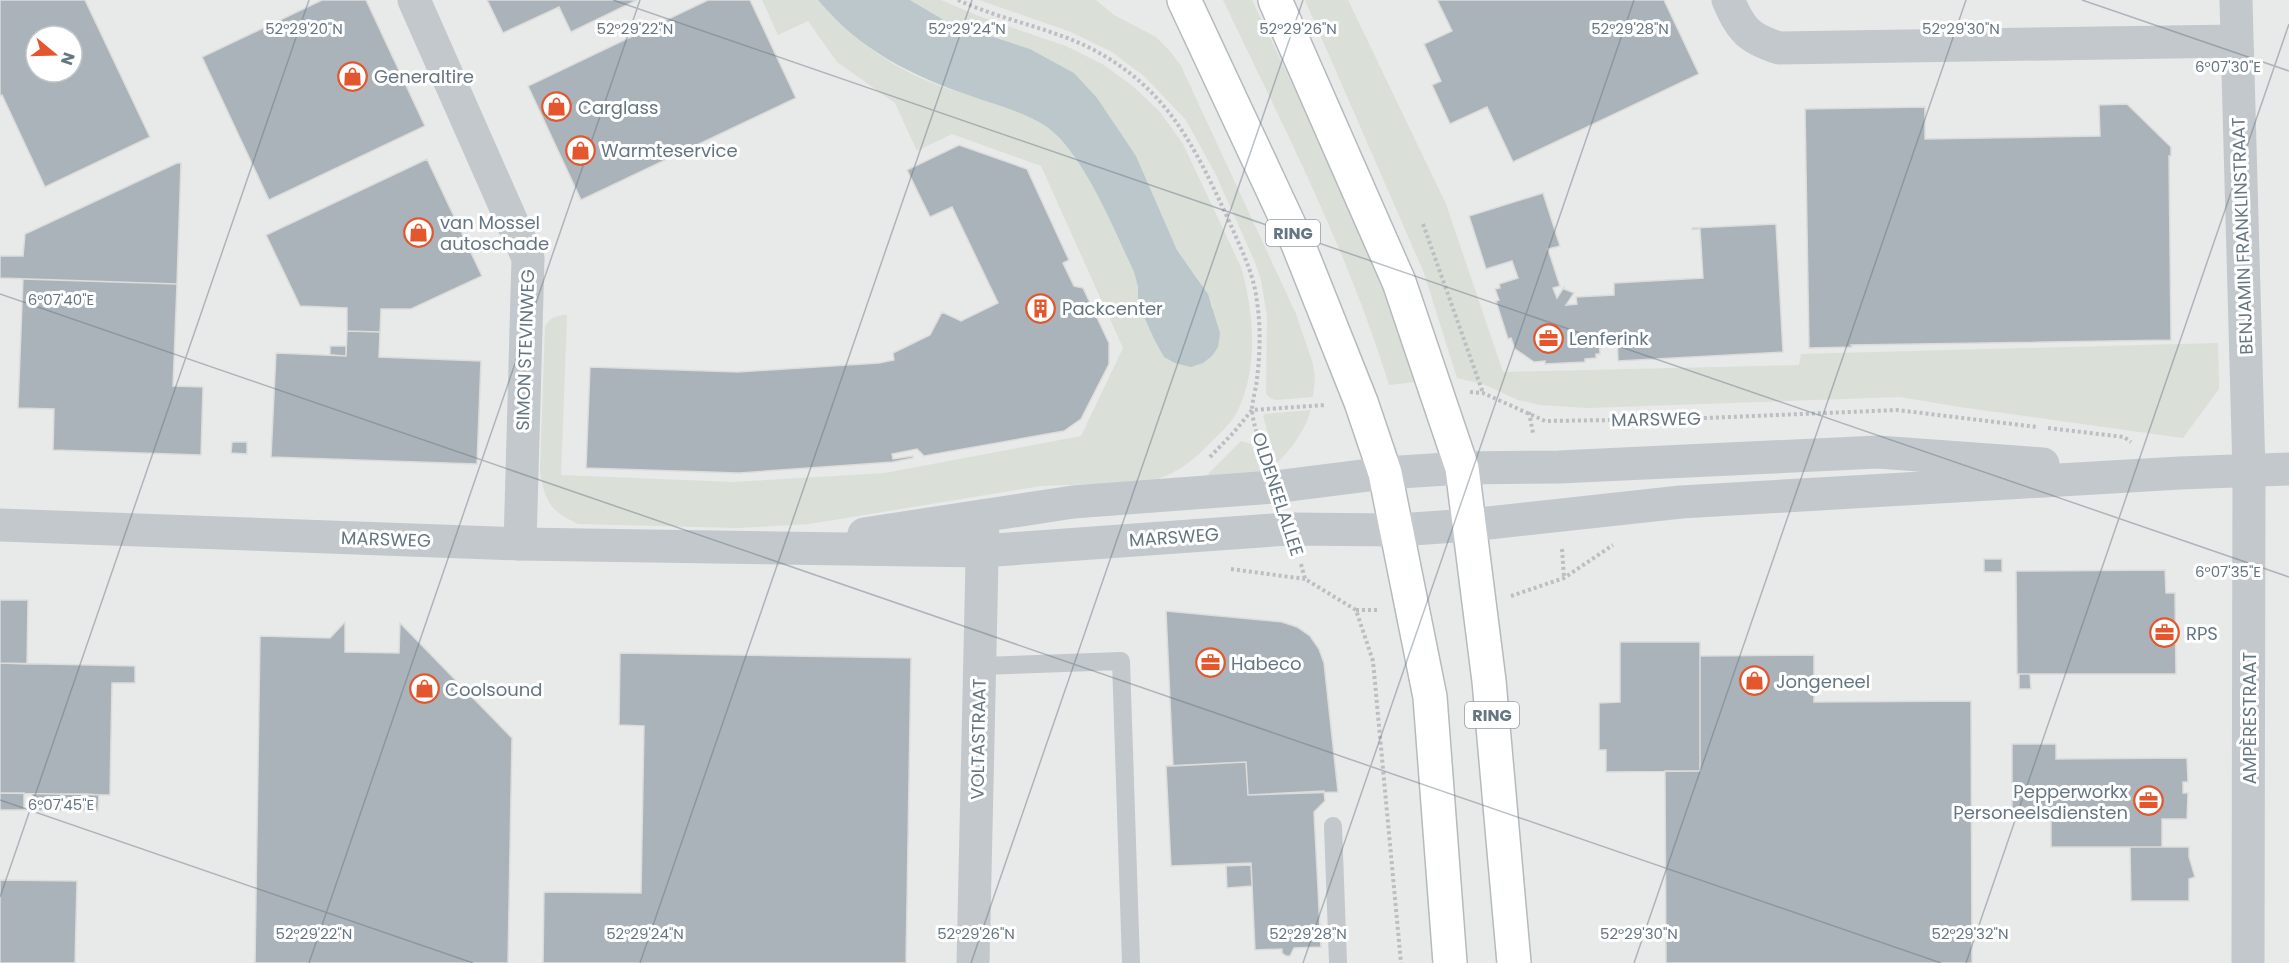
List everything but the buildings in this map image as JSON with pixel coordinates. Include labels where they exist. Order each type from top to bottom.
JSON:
[{"type":"main road","name":"RING","points":[[1184,0],[1298,244],[1361,402],[1385,473],[1430,697],[1450,963]]},
{"type":"main road","name":"RING","points":[[1275,0],[1400,282],[1462,468],[1489,681],[1514,963]]},
{"type":"street","name":"SIMON STEVINWEG","points":[[414,0],[528,258],[520,544]]},
{"type":"street","points":[[1728,0],[1739,26],[1760,42],[1779,48],[2236,41]]},
{"type":"street","name":"BENJAMIN FRANKLINSTRAAT","points":[[2236,0],[2249,472]]},
{"type":"street","name":"MARSWEG","points":[[773,547],[1072,502],[1274,488],[1385,473],[1462,468],[1559,467],[1878,452],[2180,473]]},
{"type":"street","name":"MARSWEG","points":[[0,525],[520,544],[982,551],[1288,529],[1398,530],[1470,525],[1682,502],[2180,473],[2289,470]]},
{"type":"street","name":"AMPÈRESTRAAT","points":[[2248,963],[2249,472]]},
{"type":"street","name":"VOLTASTRAAT","points":[[973,963],[983,516]]},
{"type":"lane","points":[[980,666],[1121,661],[1131,963]]},
{"type":"lane","points":[[1333,826],[1338,963]]},
{"type":"path","name":"OLDENEELALLEE","points":[[958,0],[1068,39],[1108,58],[1140,82],[1180,125],[1209,178],[1253,281],[1260,334],[1252,410],[1265,463],[1274,488]]},
{"type":"path","points":[[1423,224],[1483,393]]},
{"type":"path","name":"MARSWEG","points":[[1436,391],[1483,393],[1545,421],[1683,419],[1898,410],[2124,437],[2133,443]]},
{"type":"path","points":[[1208,460],[1252,410],[1361,402]]},
{"type":"path","name":"OLDENEELALLEE","points":[[1288,529],[1305,579],[1356,610]]},
{"type":"path","points":[[1480,605],[1564,578],[1619,541]]},
{"type":"path","points":[[1401,963],[1373,661],[1356,610],[1384,610],[1413,604]]},
{"type":"shaded area","points":[[0,0],[2289,0],[2289,963],[0,963]]},
{"type":"shaded area","points":[[762,0],[818,0],[866,45],[893,64],[938,85],[1019,112],[1047,127],[1074,156],[1108,215],[1134,272],[1138,287],[1138,303],[1214,308],[1199,280],[1177,250],[1136,156],[1074,73],[1030,49],[947,22],[910,0],[941,0],[981,17],[1066,46],[1104,65],[1135,88],[1160,112],[1183,144],[1241,267],[1251,321],[1251,359],[1244,395],[1237,412],[1223,430],[1188,463],[1166,476],[1149,482],[1041,486],[809,524],[739,528],[579,524],[555,510],[546,497],[540,470],[545,327],[557,316],[567,315],[561,475],[733,482],[885,473],[1081,436],[1123,348],[1041,166],[952,134],[917,151],[895,103],[837,62],[808,21],[778,35]]},
{"type":"shaded area","points":[[818,0],[910,0],[947,22],[1030,49],[1074,73],[1097,98],[1136,156],[1177,250],[1208,294],[1220,333],[1218,347],[1212,356],[1203,363],[1191,367],[1175,363],[1164,357],[1138,303],[1138,287],[1134,272],[1097,194],[1061,139],[1047,127],[1020,113],[949,88],[887,59],[851,33]]},
{"type":"shaded area","points":[[979,0],[1096,0],[1114,15],[1156,37],[1170,51],[1181,66],[1296,314],[1313,364],[1315,378],[1313,397],[1276,400],[1266,394],[1267,316],[1261,280],[1216,175],[1186,120],[1145,77],[1112,52],[1071,32]]},
{"type":"shaded area","points":[[1223,0],[1252,0],[1341,188],[1381,284],[1415,382],[1389,385],[1373,335],[1334,238]]},
{"type":"shaded area","points":[[1305,0],[1348,0],[1446,204],[1503,372],[1799,365],[1801,354],[2218,343],[2219,389],[2183,438],[1900,397],[1588,408],[1540,405],[1518,400],[1483,384],[1457,378],[1424,273]]},
{"type":"shaded area","points":[[1311,410],[1297,439],[1277,463],[1263,416]]},
{"type":"shaded area","points":[[1241,441],[1251,444],[1261,473],[1200,482]]},
{"type":"place","name":"Generaltire","points":[[353,76]]},
{"type":"place","name":"Carglass","points":[[557,107]]},
{"type":"place","name":"Warmteservice","points":[[580,150]]},
{"type":"place","name":"van Mossel autoschade","points":[[419,232]]},
{"type":"place","name":"Packcenter","points":[[1041,308]]},
{"type":"place","name":"Lenferink","points":[[1548,338]]},
{"type":"place","name":"RPS","points":[[2165,633]]},
{"type":"place","name":"Habeco","points":[[1210,663]]},
{"type":"place","name":"Jongeneel","points":[[1755,681]]},
{"type":"place","name":"Coolsound","points":[[424,689]]},
{"type":"place","name":"Pepperworkx Personeelsdiensten","points":[[2149,801]]}]
